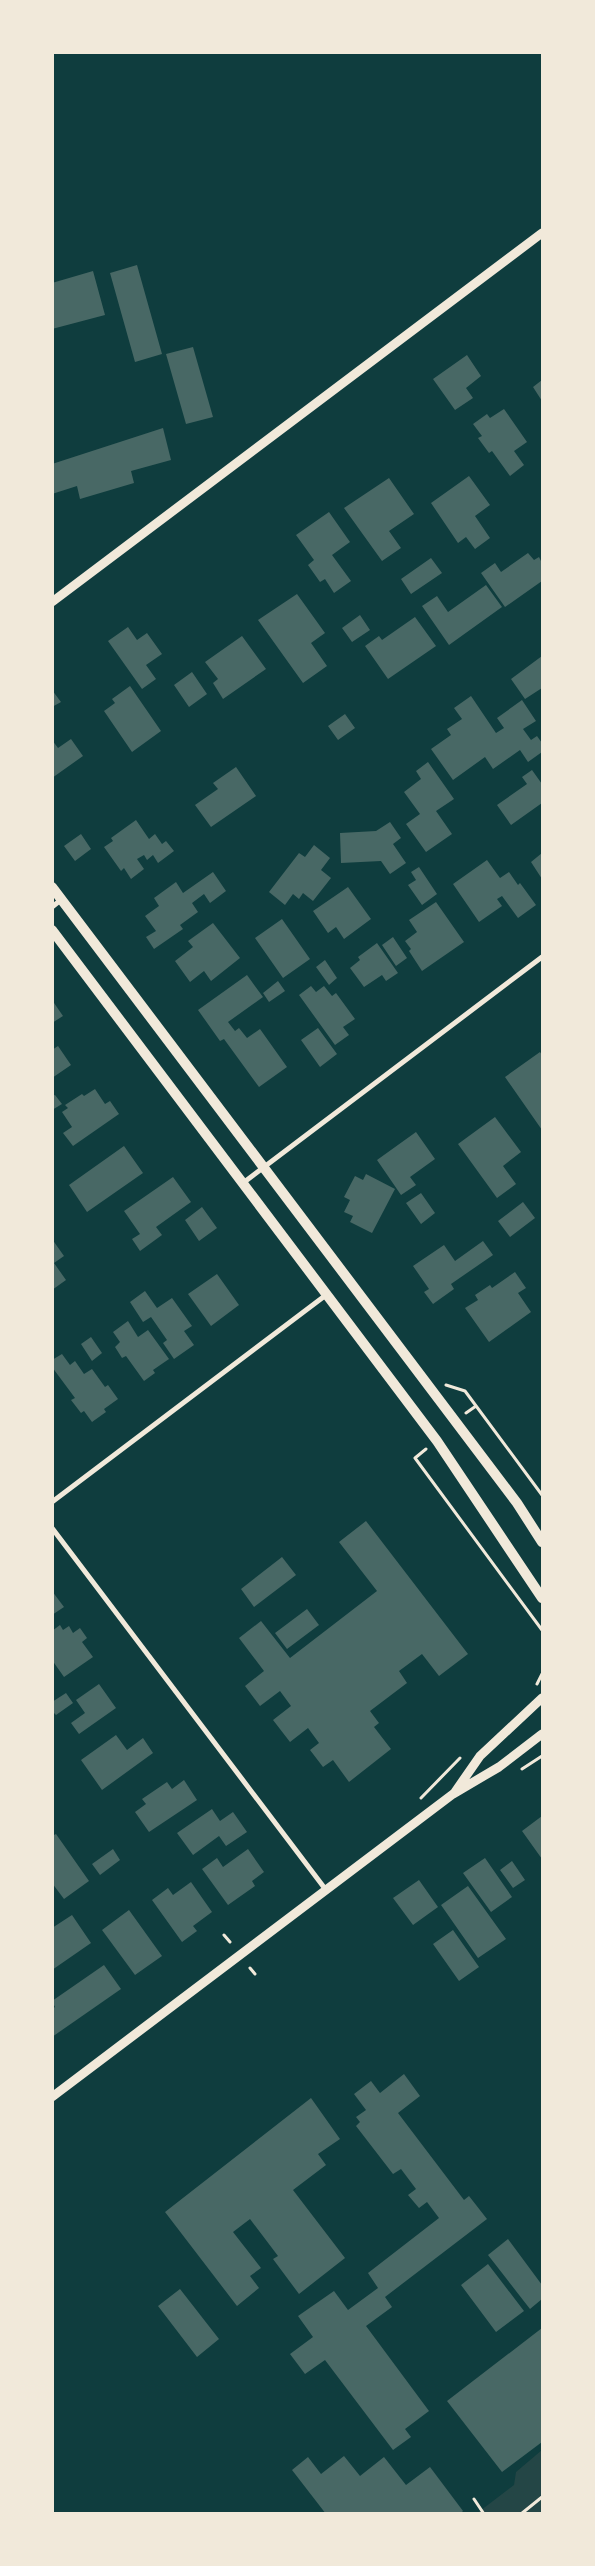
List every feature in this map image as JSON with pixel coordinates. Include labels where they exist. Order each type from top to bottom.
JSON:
[{"type":"main road","points":[[52,886],[511,1495],[542,1542]]},
{"type":"main road","points":[[52,930],[440,1447],[542,1598]]},
{"type":"street","points":[[52,602],[542,233]]},
{"type":"street","points":[[52,907],[62,899]]},
{"type":"street","points":[[243,1183],[542,957]]},
{"type":"street","points":[[52,1502],[326,1295]]},
{"type":"street","points":[[52,1528],[326,1890]]},
{"type":"street","points":[[454,1794],[480,1756],[542,1698]]},
{"type":"street","points":[[52,2097],[454,1794],[500,1767],[542,1734]]},
{"type":"path","points":[[456,1388],[464,1391],[542,1495]]},
{"type":"path","points":[[467,1412],[476,1406]]},
{"type":"path","points":[[425,1450],[415,1458],[542,1629]]},
{"type":"path","points":[[522,1769],[542,1756]]},
{"type":"path","points":[[224,1935],[230,1942]]},
{"type":"path","points":[[250,1968],[255,1974]]},
{"type":"path","points":[[521,2514],[542,2497]]},
{"type":"path","points":[[474,2499],[484,2514]]},
{"type":"shaded area","points":[[542,2450],[542,2513],[476,2514],[514,2485],[516,2472]]},
{"type":"building","points":[[137,265],[162,354],[135,362],[110,273]]},
{"type":"building","points":[[93,271],[105,315],[52,329],[52,283]]},
{"type":"building","points":[[193,347],[213,417],[186,424],[166,354]]},
{"type":"building","points":[[467,355],[481,376],[466,388],[473,398],[455,410],[433,379]]},
{"type":"building","points":[[542,380],[542,401],[533,387]]},
{"type":"building","points":[[504,409],[527,442],[514,451],[524,465],[510,476],[492,451],[489,453],[478,438],[482,436],[473,424],[487,414],[490,418]]},
{"type":"building","points":[[163,428],[171,460],[131,471],[134,483],[80,499],[77,486],[52,494],[52,464]]},
{"type":"building","points":[[469,476],[490,505],[475,516],[490,538],[475,549],[466,537],[458,543],[431,503]]},
{"type":"building","points":[[389,478],[414,514],[389,531],[401,548],[382,561],[344,508]]},
{"type":"building","points":[[329,512],[350,542],[332,555],[351,581],[334,593],[325,579],[320,582],[308,565],[314,560],[296,535]]},
{"type":"building","points":[[528,553],[534,560],[539,557],[542,563],[542,581],[505,607],[481,573],[495,563],[501,572]]},
{"type":"building","points":[[431,558],[442,573],[411,594],[401,579]]},
{"type":"building","points":[[486,585],[502,607],[449,645],[422,606],[437,596],[448,612]]},
{"type":"building","points":[[297,594],[325,633],[311,643],[327,666],[303,683],[258,620]]},
{"type":"building","points":[[360,615],[370,630],[352,642],[342,628]]},
{"type":"building","points":[[415,617],[436,646],[388,679],[365,646],[379,636],[382,640]]},
{"type":"building","points":[[128,627],[137,640],[147,633],[162,654],[146,665],[156,679],[142,689],[108,641]]},
{"type":"building","points":[[242,636],[266,669],[223,699],[213,683],[218,679],[205,662]]},
{"type":"building","points":[[542,656],[542,688],[525,699],[511,679]]},
{"type":"building","points":[[192,672],[207,694],[189,707],[174,685]]},
{"type":"building","points":[[130,686],[161,731],[132,752],[104,711],[115,703],[112,699]]},
{"type":"building","points":[[52,690],[61,702],[52,707]]},
{"type":"building","points":[[471,696],[496,733],[504,728],[497,718],[522,700],[536,721],[523,729],[531,740],[537,736],[542,743],[542,752],[528,762],[520,750],[493,769],[485,757],[453,780],[431,749],[451,735],[447,729],[462,719],[454,708]]},
{"type":"building","points":[[345,714],[355,728],[338,740],[328,726]]},
{"type":"building","points":[[71,739],[83,756],[52,778],[52,740],[58,748]]},
{"type":"building","points":[[428,762],[454,799],[436,811],[452,834],[426,852],[406,824],[420,814],[404,792],[421,779],[416,771]]},
{"type":"building","points":[[236,767],[256,796],[211,827],[195,805],[218,789],[213,783]]},
{"type":"building","points":[[532,770],[542,784],[542,803],[511,825],[497,805],[527,784],[522,777]]},
{"type":"building","points":[[136,820],[149,839],[155,834],[162,844],[166,841],[174,851],[158,863],[153,855],[147,860],[144,855],[137,859],[144,869],[131,879],[124,868],[121,871],[104,847],[113,841],[111,838]]},
{"type":"building","points":[[390,822],[401,838],[393,844],[406,863],[390,874],[381,861],[341,863],[340,833],[376,831]]},
{"type":"building","points":[[81,834],[91,849],[75,861],[64,846]]},
{"type":"building","points":[[314,845],[330,858],[321,870],[331,878],[313,901],[303,893],[299,899],[293,894],[285,905],[269,892],[299,853],[305,857]]},
{"type":"building","points":[[542,853],[542,879],[531,862]]},
{"type":"building","points":[[487,860],[500,878],[509,872],[518,885],[520,883],[536,905],[518,918],[502,896],[497,899],[502,906],[479,922],[453,884]]},
{"type":"building","points":[[419,867],[437,894],[422,905],[408,885],[416,880],[411,872]]},
{"type":"building","points":[[213,872],[226,891],[210,903],[204,894],[192,903],[198,912],[180,925],[183,929],[154,949],[146,937],[156,931],[145,916],[159,906],[154,898],[176,882],[183,893]]},
{"type":"building","points":[[348,887],[371,919],[344,939],[336,927],[328,933],[313,911]]},
{"type":"building","points":[[436,902],[464,942],[422,971],[405,941],[417,932],[409,920]]},
{"type":"building","points":[[282,919],[310,959],[283,978],[255,938]]},
{"type":"building","points":[[213,923],[240,958],[211,981],[204,971],[190,982],[175,961],[193,947],[188,941]]},
{"type":"building","points":[[393,937],[407,958],[396,966],[382,945]]},
{"type":"building","points":[[377,943],[398,973],[386,981],[382,975],[364,987],[350,968],[360,960],[358,957]]},
{"type":"building","points":[[325,960],[337,978],[329,985],[316,967]]},
{"type":"building","points":[[247,975],[263,997],[228,1022],[235,1031],[239,1028],[247,1038],[260,1029],[287,1067],[259,1087],[224,1039],[220,1041],[198,1010]]},
{"type":"building","points":[[278,981],[285,991],[269,1002],[263,993]]},
{"type":"building","points":[[311,986],[316,992],[324,986],[332,996],[336,993],[355,1019],[343,1027],[349,1035],[335,1045],[299,995]]},
{"type":"building","points":[[52,1000],[63,1016],[52,1023]]},
{"type":"building","points":[[318,1028],[337,1054],[320,1067],[301,1040]]},
{"type":"building","points":[[58,1046],[71,1065],[52,1078],[52,1050]]},
{"type":"building","points":[[540,1052],[542,1055],[542,1130],[505,1077]]},
{"type":"building","points":[[95,1089],[105,1104],[110,1101],[119,1114],[73,1146],[63,1133],[72,1127],[62,1112],[68,1108],[65,1105],[82,1094],[84,1096]]},
{"type":"building","points":[[55,1095],[62,1104],[52,1110],[52,1096]]},
{"type":"building","points":[[495,1117],[521,1152],[503,1166],[516,1184],[497,1198],[458,1144]]},
{"type":"building","points":[[416,1132],[435,1159],[410,1177],[416,1185],[401,1195],[377,1160]]},
{"type":"building","points":[[124,1146],[143,1173],[87,1212],[69,1185]]},
{"type":"building","points":[[366,1174],[395,1189],[372,1233],[350,1222],[353,1216],[344,1212],[350,1200],[344,1197],[355,1176],[363,1180]]},
{"type":"building","points":[[173,1177],[191,1202],[156,1227],[162,1235],[140,1251],[132,1239],[140,1234],[124,1211]]},
{"type":"building","points":[[421,1193],[435,1213],[421,1224],[406,1203]]},
{"type":"building","points":[[523,1202],[535,1218],[510,1237],[498,1221]]},
{"type":"building","points":[[202,1207],[217,1228],[199,1241],[185,1220]]},
{"type":"building","points":[[52,1239],[64,1256],[54,1263],[66,1280],[52,1290]]},
{"type":"building","points":[[483,1241],[493,1255],[451,1284],[454,1289],[433,1304],[424,1292],[429,1289],[413,1266],[444,1245],[455,1261]]},
{"type":"building","points":[[515,1272],[526,1288],[518,1293],[531,1312],[489,1342],[465,1308],[478,1300],[475,1295],[490,1285],[492,1288]]},
{"type":"building","points":[[217,1274],[239,1305],[211,1326],[188,1294]]},
{"type":"building","points":[[145,1291],[157,1308],[172,1298],[192,1326],[184,1331],[194,1345],[174,1359],[163,1343],[167,1340],[151,1317],[143,1322],[130,1302]]},
{"type":"building","points":[[128,1321],[138,1337],[148,1330],[169,1359],[153,1370],[155,1373],[144,1381],[126,1356],[122,1358],[115,1347],[120,1342],[113,1332]]},
{"type":"building","points":[[91,1337],[102,1353],[92,1361],[81,1344]]},
{"type":"building","points":[[62,1354],[70,1365],[75,1361],[84,1374],[92,1369],[105,1387],[108,1385],[118,1399],[104,1409],[106,1412],[92,1422],[84,1411],[81,1413],[71,1400],[75,1398],[52,1367],[52,1360]]},
{"type":"building","points":[[366,1521],[468,1654],[439,1676],[422,1654],[399,1671],[407,1683],[370,1711],[379,1723],[374,1727],[391,1749],[349,1782],[333,1760],[323,1767],[310,1750],[319,1743],[308,1728],[290,1742],[273,1720],[291,1706],[280,1691],[260,1706],[245,1686],[264,1671],[239,1638],[261,1621],[290,1658],[377,1591],[339,1542]]},
{"type":"building","points":[[282,1557],[296,1575],[254,1607],[241,1589]]},
{"type":"building","points":[[52,1591],[64,1607],[52,1615]]},
{"type":"building","points":[[307,1609],[319,1625],[287,1649],[275,1633]]},
{"type":"building","points":[[60,1625],[63,1630],[69,1626],[73,1633],[80,1628],[87,1638],[82,1642],[93,1657],[64,1677],[52,1660],[52,1631]]},
{"type":"building","points":[[99,1684],[116,1708],[79,1734],[71,1723],[85,1713],[76,1700]]},
{"type":"building","points":[[66,1693],[73,1703],[56,1715],[52,1711],[52,1702]]},
{"type":"building","points":[[116,1735],[127,1750],[143,1738],[153,1753],[102,1790],[81,1760]]},
{"type":"building","points":[[184,1780],[197,1800],[149,1832],[135,1812],[146,1804],[142,1799],[167,1782],[172,1789]]},
{"type":"building","points":[[212,1809],[220,1821],[233,1812],[247,1832],[226,1846],[219,1836],[193,1855],[177,1833]]},
{"type":"building","points":[[542,1816],[542,1859],[522,1831]]},
{"type":"building","points":[[56,1834],[89,1881],[64,1899],[52,1883],[52,1836]]},
{"type":"building","points":[[113,1849],[120,1860],[100,1875],[92,1864]]},
{"type":"building","points":[[248,1849],[264,1872],[252,1881],[255,1886],[228,1905],[202,1869],[217,1858],[223,1867]]},
{"type":"building","points":[[485,1858],[512,1897],[491,1912],[463,1873]]},
{"type":"building","points":[[512,1861],[525,1880],[513,1888],[500,1870]]},
{"type":"building","points":[[419,1880],[438,1907],[413,1925],[393,1898]]},
{"type":"building","points":[[191,1882],[212,1912],[193,1926],[197,1931],[182,1942],[152,1900],[168,1888],[173,1895]]},
{"type":"building","points":[[468,1886],[506,1939],[478,1958],[441,1905]]},
{"type":"building","points":[[129,1910],[162,1956],[135,1975],[102,1930]]},
{"type":"building","points":[[72,1915],[91,1943],[52,1970],[52,1928]]},
{"type":"building","points":[[453,1930],[479,1967],[459,1981],[433,1944]]},
{"type":"building","points":[[104,1965],[121,1989],[52,2037],[52,2009],[55,2007],[52,2001]]},
{"type":"building","points":[[404,2074],[420,2096],[398,2113],[464,2200],[469,2196],[487,2219],[385,2297],[392,2307],[366,2326],[429,2411],[405,2429],[411,2437],[393,2450],[325,2360],[305,2374],[290,2354],[313,2337],[298,2316],[334,2291],[348,2310],[378,2288],[368,2273],[439,2218],[427,2202],[419,2208],[408,2195],[416,2189],[401,2169],[393,2174],[356,2126],[360,2122],[356,2117],[366,2110],[354,2094],[371,2081],[380,2093]]},
{"type":"building","points":[[311,2098],[340,2139],[318,2154],[326,2165],[293,2190],[345,2258],[299,2294],[273,2259],[278,2256],[250,2219],[233,2232],[261,2268],[250,2276],[259,2288],[237,2306],[165,2212]]},
{"type":"building","points":[[508,2239],[542,2285],[542,2299],[530,2309],[488,2255]]},
{"type":"building","points":[[488,2264],[524,2311],[496,2332],[461,2285]]},
{"type":"building","points":[[180,2289],[219,2339],[197,2357],[158,2306]]},
{"type":"building","points":[[542,2328],[542,2442],[502,2472],[447,2401]]},
{"type":"building","points":[[344,2456],[360,2476],[384,2457],[406,2485],[430,2467],[463,2511],[460,2514],[326,2514],[292,2470],[308,2457],[321,2474]]}]
